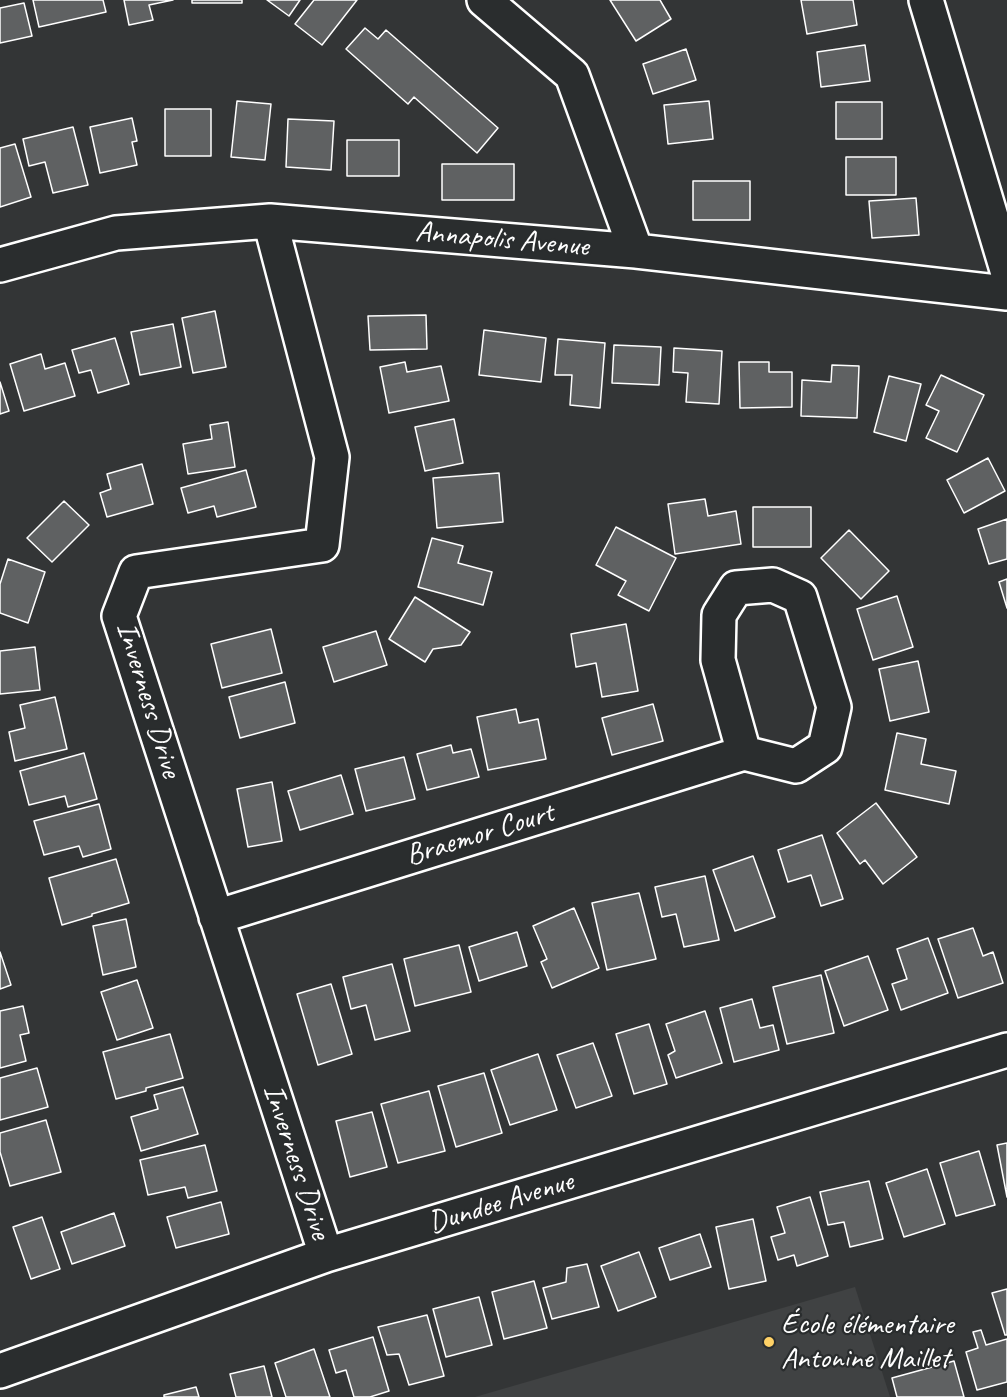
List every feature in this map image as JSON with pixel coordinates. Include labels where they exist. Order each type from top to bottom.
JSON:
[{"type":"street","points":[[484,0],[572,75],[636,250]]},
{"type":"street","points":[[926,0],[1007,270]]},
{"type":"street","name":"Annapolis Avenue","points":[[0,265],[116,233],[270,221],[636,250],[1007,293]]},
{"type":"street","name":"Inverness Drive","points":[[270,221],[332,456],[322,545],[136,573],[119,616],[326,1255]]},
{"type":"street","points":[[773,585],[800,597],[834,707],[825,747],[796,766],[744,753],[718,660],[719,615],[736,588],[773,585]]},
{"type":"street","name":"Braemor Court","points":[[216,917],[744,753]]},
{"type":"street","name":"Dundee Avenue","points":[[0,1371],[326,1255],[1007,1050]]},
{"type":"shaded area","name":"École élémentaire Antonine Maillet","points":[[855,1287],[890,1397],[475,1397]]},
{"type":"building","points":[[33,0],[103,0],[106,12],[39,27]]},
{"type":"building","points":[[124,0],[173,0],[149,5],[153,20],[129,25]]},
{"type":"building","points":[[192,0],[242,0],[242,3],[192,3]]},
{"type":"building","points":[[267,0],[300,0],[289,16]]},
{"type":"building","points":[[314,0],[357,0],[322,45],[295,24]]},
{"type":"building","points":[[610,0],[660,0],[671,19],[636,41]]},
{"type":"building","points":[[801,0],[853,0],[857,25],[807,34]]},
{"type":"building","points":[[24,3],[32,36],[0,43],[0,8]]},
{"type":"building","points":[[365,28],[378,39],[386,30],[498,128],[477,153],[414,97],[408,104],[346,49]]},
{"type":"building","points":[[865,45],[870,81],[821,87],[817,52]]},
{"type":"building","points":[[686,49],[696,80],[653,94],[643,64]]},
{"type":"building","points":[[237,101],[271,104],[265,160],[231,157]]},
{"type":"building","points":[[709,101],[713,139],[668,144],[664,105]]},
{"type":"building","points":[[836,102],[882,102],[882,139],[836,139]]},
{"type":"building","points":[[165,109],[211,109],[211,156],[165,156]]},
{"type":"building","points":[[132,118],[137,141],[132,142],[137,165],[100,173],[90,127]]},
{"type":"building","points":[[288,119],[334,121],[331,170],[286,167]]},
{"type":"building","points":[[73,127],[88,185],[53,193],[45,162],[29,166],[23,139]]},
{"type":"building","points":[[347,140],[399,140],[399,176],[347,176]]},
{"type":"building","points":[[15,144],[31,197],[0,207],[0,148]]},
{"type":"building","points":[[846,157],[896,157],[896,195],[846,195]]},
{"type":"building","points":[[442,164],[514,164],[514,200],[442,200]]},
{"type":"building","points":[[693,181],[750,181],[750,220],[693,220]]},
{"type":"building","points":[[916,198],[919,235],[872,238],[869,201]]},
{"type":"building","points":[[215,311],[226,367],[193,373],[182,318]]},
{"type":"building","points":[[426,315],[427,349],[370,350],[368,316]]},
{"type":"building","points":[[173,324],[181,367],[140,375],[131,332]]},
{"type":"building","points":[[484,330],[546,338],[541,382],[479,375]]},
{"type":"building","points":[[115,338],[129,384],[98,393],[91,370],[79,373],[72,350]]},
{"type":"building","points":[[558,339],[605,343],[600,408],[570,405],[572,375],[555,375]]},
{"type":"building","points":[[614,345],[661,347],[659,385],[612,383]]},
{"type":"building","points":[[674,348],[722,351],[719,404],[686,402],[688,373],[673,372]]},
{"type":"building","points":[[41,354],[45,369],[65,363],[75,396],[24,411],[10,364]]},
{"type":"building","points":[[405,362],[407,372],[441,366],[449,401],[389,413],[380,367]]},
{"type":"building","points":[[739,362],[769,362],[769,372],[792,372],[792,407],[740,408]]},
{"type":"building","points":[[832,365],[859,366],[857,418],[801,416],[802,380],[831,382]]},
{"type":"building","points":[[941,375],[984,395],[957,452],[926,438],[939,411],[926,405]]},
{"type":"building","points":[[889,376],[921,384],[906,441],[874,432]]},
{"type":"building","points":[[0,382],[9,411],[0,414]]},
{"type":"building","points":[[454,419],[463,463],[425,471],[415,427]]},
{"type":"building","points":[[228,422],[235,467],[188,474],[183,444],[212,439],[210,425]]},
{"type":"building","points":[[988,458],[1005,491],[964,513],[947,480]]},
{"type":"building","points":[[142,464],[153,504],[107,517],[100,493],[111,489],[107,474]]},
{"type":"building","points":[[246,470],[256,507],[217,517],[214,506],[188,513],[181,488]]},
{"type":"building","points":[[499,473],[503,522],[437,528],[433,478]]},
{"type":"building","points":[[705,499],[708,516],[736,511],[741,544],[675,554],[668,504]]},
{"type":"building","points":[[64,501],[89,525],[52,562],[27,538]]},
{"type":"building","points":[[753,507],[811,507],[811,547],[753,547]]},
{"type":"building","points":[[1007,519],[1007,559],[989,564],[978,529]]},
{"type":"building","points":[[616,527],[676,558],[649,611],[618,595],[626,581],[596,565]]},
{"type":"building","points":[[849,530],[889,571],[861,599],[821,558]]},
{"type":"building","points":[[432,538],[463,546],[458,563],[492,572],[483,605],[418,587]]},
{"type":"building","points":[[8,559],[45,572],[28,623],[0,613],[0,584]]},
{"type":"building","points":[[1007,579],[1007,608],[999,582]]},
{"type":"building","points":[[897,596],[913,647],[873,660],[857,609]]},
{"type":"building","points":[[415,597],[470,632],[461,645],[433,649],[425,662],[389,639]]},
{"type":"building","points":[[626,624],[638,691],[602,697],[596,663],[576,667],[571,634]]},
{"type":"building","points":[[271,629],[282,673],[222,688],[211,644]]},
{"type":"building","points":[[376,631],[387,665],[334,682],[323,647]]},
{"type":"building","points":[[35,647],[40,690],[0,694],[0,651]]},
{"type":"building","points":[[918,661],[929,712],[890,721],[879,669]]},
{"type":"building","points":[[285,682],[295,723],[240,738],[229,697]]},
{"type":"building","points":[[55,697],[67,749],[15,761],[9,732],[25,728],[20,705]]},
{"type":"building","points":[[653,704],[663,741],[612,755],[602,718]]},
{"type":"building","points":[[516,709],[519,723],[538,719],[546,759],[488,770],[477,717]]},
{"type":"building","points":[[897,733],[926,739],[921,764],[956,771],[949,804],[885,790]]},
{"type":"building","points":[[451,745],[453,753],[471,749],[479,777],[427,790],[417,754]]},
{"type":"building","points":[[84,753],[97,799],[68,807],[65,796],[29,805],[20,771]]},
{"type":"building","points":[[404,757],[415,799],[366,811],[355,769]]},
{"type":"building","points":[[341,775],[353,814],[300,830],[288,791]]},
{"type":"building","points":[[272,782],[282,841],[248,847],[237,789]]},
{"type":"building","points":[[876,803],[917,857],[883,884],[865,860],[860,864],[837,833]]},
{"type":"building","points":[[99,804],[111,849],[83,857],[79,846],[44,855],[34,821]]},
{"type":"building","points":[[822,835],[843,899],[821,906],[811,875],[788,882],[778,850]]},
{"type":"building","points":[[753,856],[775,917],[735,931],[713,870]]},
{"type":"building","points":[[116,859],[129,903],[62,925],[49,878]]},
{"type":"building","points":[[705,876],[719,940],[684,947],[676,914],[662,917],[655,887]]},
{"type":"building","points":[[639,893],[656,959],[607,970],[592,903]]},
{"type":"building","points":[[574,908],[599,968],[552,988],[541,962],[547,959],[533,926]]},
{"type":"building","points":[[126,919],[136,967],[103,975],[93,926]]},
{"type":"building","points":[[973,928],[983,956],[993,952],[1003,983],[958,998],[938,939]]},
{"type":"building","points":[[517,932],[527,966],[479,981],[469,947]]},
{"type":"building","points":[[928,938],[948,993],[901,1010],[892,984],[907,979],[897,949]]},
{"type":"building","points":[[459,945],[471,992],[415,1006],[404,959]]},
{"type":"building","points":[[0,952],[11,985],[0,989]]},
{"type":"building","points":[[868,956],[888,1010],[844,1026],[825,971]]},
{"type":"building","points":[[392,964],[410,1031],[375,1040],[366,1005],[351,1009],[343,977]]},
{"type":"building","points":[[821,975],[834,1033],[787,1044],[773,987]]},
{"type":"building","points":[[137,980],[153,1028],[117,1040],[101,992]]},
{"type":"building","points":[[331,984],[352,1054],[318,1065],[297,994]]},
{"type":"building","points":[[752,999],[760,1028],[773,1025],[779,1050],[734,1062],[720,1008]]},
{"type":"building","points":[[23,1006],[29,1033],[20,1035],[26,1061],[0,1068],[0,1011]]},
{"type":"building","points":[[705,1011],[722,1063],[676,1078],[668,1055],[675,1051],[666,1024]]},
{"type":"building","points":[[649,1024],[667,1084],[634,1094],[616,1034]]},
{"type":"building","points":[[170,1034],[183,1078],[116,1099],[103,1052]]},
{"type":"building","points":[[593,1043],[612,1096],[576,1108],[557,1055]]},
{"type":"building","points":[[538,1054],[557,1110],[510,1125],[491,1070]]},
{"type":"building","points":[[37,1068],[48,1107],[0,1120],[0,1078]]},
{"type":"building","points":[[484,1073],[502,1133],[456,1147],[438,1086]]},
{"type":"building","points":[[183,1087],[198,1134],[141,1151],[131,1117],[158,1109],[154,1095]]},
{"type":"building","points":[[429,1091],[445,1151],[398,1163],[381,1104]]},
{"type":"building","points":[[372,1112],[387,1167],[350,1177],[336,1121]]},
{"type":"building","points":[[46,1120],[61,1172],[10,1186],[0,1152],[0,1133]]},
{"type":"building","points":[[1007,1143],[1007,1197],[997,1145]]},
{"type":"building","points":[[205,1145],[217,1191],[188,1198],[185,1187],[148,1195],[140,1160]]},
{"type":"building","points":[[979,1151],[995,1205],[956,1216],[940,1163]]},
{"type":"building","points":[[927,1169],[945,1224],[904,1237],[886,1183]]},
{"type":"building","points":[[869,1181],[883,1239],[850,1247],[844,1222],[828,1225],[820,1192]]},
{"type":"building","points":[[810,1197],[828,1256],[797,1266],[794,1255],[778,1260],[771,1237],[785,1233],[777,1207]]},
{"type":"building","points":[[221,1202],[229,1234],[176,1248],[167,1217]]},
{"type":"building","points":[[114,1213],[125,1246],[72,1264],[61,1232]]},
{"type":"building","points":[[42,1217],[60,1269],[31,1279],[13,1227]]},
{"type":"building","points":[[753,1219],[766,1281],[729,1289],[716,1227]]},
{"type":"building","points":[[700,1234],[711,1267],[670,1280],[659,1248]]},
{"type":"building","points":[[639,1252],[656,1297],[618,1311],[601,1266]]},
{"type":"building","points":[[587,1264],[599,1307],[552,1319],[543,1288],[566,1282],[567,1268]]},
{"type":"building","points":[[534,1281],[547,1328],[504,1339],[492,1292]]},
{"type":"building","points":[[1007,1289],[1007,1335],[1005,1335],[992,1293]]},
{"type":"building","points":[[479,1297],[492,1345],[446,1357],[433,1309]]},
{"type":"building","points":[[427,1315],[444,1376],[409,1385],[399,1354],[387,1355],[378,1327]]},
{"type":"building","points":[[981,1330],[986,1345],[1007,1339],[1007,1382],[977,1390],[966,1352],[978,1348],[973,1332]]},
{"type":"building","points":[[373,1337],[389,1391],[370,1397],[354,1397],[346,1370],[336,1373],[329,1350]]},
{"type":"building","points":[[314,1349],[330,1397],[286,1397],[275,1363]]},
{"type":"building","points":[[954,1361],[964,1397],[897,1397],[892,1378]]},
{"type":"building","points":[[264,1366],[272,1397],[236,1397],[230,1374]]},
{"type":"building","points":[[196,1387],[199,1397],[164,1397],[164,1395]]},
{"type":"place","name":"École élémentaire Antonine Maillet","points":[[769,1342]]}]
